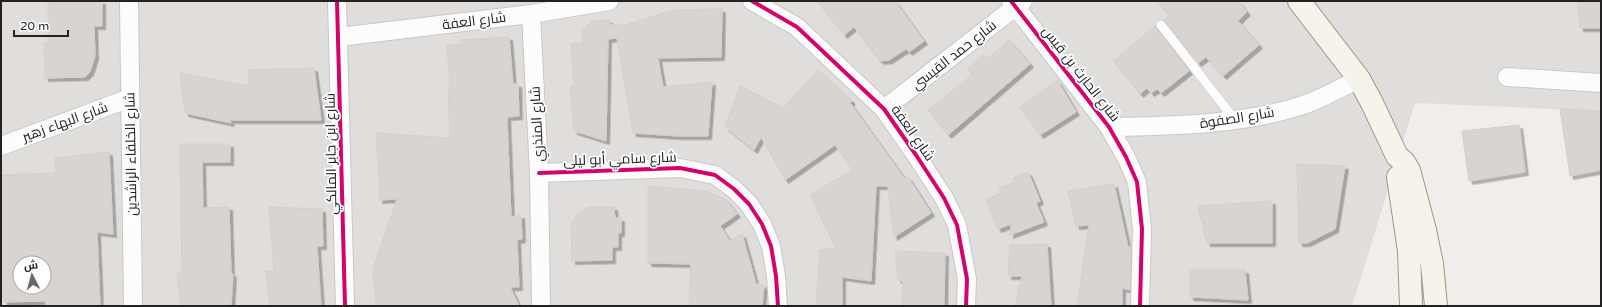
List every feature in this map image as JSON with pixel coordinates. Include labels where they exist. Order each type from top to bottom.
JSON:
[{"type":"main road","points":[[1299,1],[1359,79],[1397,156],[1409,251],[1411,306]]},
{"type":"main road","points":[[1397,156],[1404,162],[1413,179],[1432,264],[1436,306]]},
{"type":"street","name":"شارع الخلفاء الراشدين","points":[[129,1],[133,306]]},
{"type":"street","name":"شارع ابن جابر المالكي","points":[[337,1],[345,306]]},
{"type":"street","name":"شارع العفة","points":[[339,37],[531,14],[609,1]]},
{"type":"street","name":"شارع العفة","points":[[752,1],[797,27],[884,110],[944,198],[957,226],[967,279],[966,306]]},
{"type":"street","name":"شارع حمد القيسي","points":[[884,110],[1016,3]]},
{"type":"street","name":"شارع الحارث بن قيس","points":[[1016,3],[1110,127],[1137,182],[1142,229],[1140,306]]},
{"type":"street","name":"شارع المنذري","points":[[531,14],[539,173],[541,306]]},
{"type":"street","points":[[1507,77],[1601,83]]},
{"type":"street","name":"شارع الصفوة","points":[[1110,127],[1169,126],[1235,120],[1301,106],[1359,79]]},
{"type":"street","name":"شارع البهاء زهير","points":[[1,146],[130,98]]},
{"type":"street","name":"شارع سامي أبو ليلى","points":[[539,173],[680,168],[715,175],[734,189],[749,204],[762,224],[771,246],[776,276],[778,306]]},
{"type":"lane","points":[[1161,25],[1235,120]]},
{"type":"shaded area","points":[[1,1],[1601,1],[1601,111],[1415,103],[1352,306],[1,306]]},
{"type":"building","points":[[48,1],[102,1],[102,26],[94,26],[95,56],[90,72],[85,77],[45,78],[44,43],[48,43]]},
{"type":"building","points":[[817,1],[895,1],[924,41],[909,52],[906,49],[889,60],[881,61],[854,27],[844,35]]},
{"type":"building","points":[[1157,1],[1238,1],[1247,12],[1238,21],[1259,45],[1223,76],[1206,57],[1198,63],[1164,20],[1169,15]]},
{"type":"building","points":[[1578,1],[1601,1],[1601,28],[1580,28]]},
{"type":"building","points":[[722,9],[721,57],[658,58],[663,87],[712,82],[708,136],[633,133],[617,38],[608,39],[606,141],[574,131],[570,87],[574,87],[571,44],[583,43],[582,29],[587,28],[587,25],[591,24],[591,21],[609,20],[609,25],[625,25],[674,10]]},
{"type":"building","points":[[1155,26],[1189,71],[1161,93],[1157,89],[1151,93],[1147,88],[1140,94],[1113,61]]},
{"type":"building","points":[[509,37],[513,84],[518,84],[519,116],[507,117],[511,217],[521,215],[522,239],[517,240],[519,287],[510,287],[519,306],[376,306],[373,269],[397,199],[379,200],[380,192],[376,133],[450,138],[448,86],[450,86],[447,45],[462,44],[462,40]]},
{"type":"building","points":[[1009,40],[1030,64],[948,135],[928,110],[972,75],[967,69],[983,55],[987,59]]},
{"type":"building","points":[[314,68],[321,120],[230,120],[231,123],[185,113],[180,73],[249,86],[248,70]]},
{"type":"building","points":[[818,70],[852,101],[850,103],[905,179],[908,177],[931,213],[894,237],[888,186],[876,186],[871,281],[842,277],[842,306],[816,306],[820,250],[836,248],[810,195],[853,170],[835,145],[785,180],[761,137],[754,150],[725,127],[740,86],[783,108]]},
{"type":"building","points":[[1057,80],[1076,112],[1040,135],[1020,107]]},
{"type":"building","points":[[1560,109],[1601,111],[1601,170],[1570,176]]},
{"type":"building","points":[[1519,125],[1525,172],[1469,181],[1462,131]]},
{"type":"building","points":[[180,144],[230,144],[230,162],[202,162],[203,208],[229,207],[231,274],[233,274],[231,306],[181,306],[177,273],[182,273]]},
{"type":"building","points":[[109,152],[113,234],[97,232],[100,306],[46,306],[45,301],[4,302],[3,296],[1,296],[1,175],[56,173],[55,158]]},
{"type":"building","points":[[1297,164],[1345,166],[1335,229],[1307,243],[1299,243]]},
{"type":"building","points":[[1028,172],[1040,201],[1036,203],[1044,222],[1010,235],[1011,224],[998,229],[986,199],[1001,193],[999,188],[1015,182],[1013,178]]},
{"type":"building","points":[[1114,184],[1128,247],[1131,247],[1130,290],[1122,288],[1122,306],[1077,306],[1089,225],[1076,226],[1068,191]]},
{"type":"building","points":[[648,186],[706,191],[726,200],[737,214],[720,226],[730,241],[742,234],[756,284],[764,285],[762,306],[689,306],[691,264],[648,263]]},
{"type":"building","points":[[1272,201],[1272,243],[1207,243],[1198,206]]},
{"type":"building","points":[[269,207],[322,209],[323,246],[317,246],[321,306],[270,306],[266,271],[274,271]]},
{"type":"building","points":[[589,207],[614,207],[615,218],[621,218],[621,233],[618,233],[618,247],[612,247],[612,260],[572,261],[571,225],[579,212]]},
{"type":"building","points":[[1047,244],[1051,306],[1015,306],[1022,276],[1008,276],[1010,245]]},
{"type":"building","points":[[895,251],[945,253],[944,306],[902,306],[903,281],[898,280]]},
{"type":"building","points":[[1190,270],[1245,270],[1248,300],[1190,297]]},
{"type":"cycle path","points":[[337,1],[345,306]]},
{"type":"cycle path","points":[[752,1],[797,27],[884,109],[944,198],[957,225],[967,279],[966,306]]},
{"type":"cycle path","points":[[1011,1],[1109,127],[1126,157],[1137,182],[1142,229],[1140,306]]},
{"type":"cycle path","points":[[539,173],[680,168],[715,175],[734,189],[749,204],[762,224],[771,246],[776,276],[778,306]]}]
